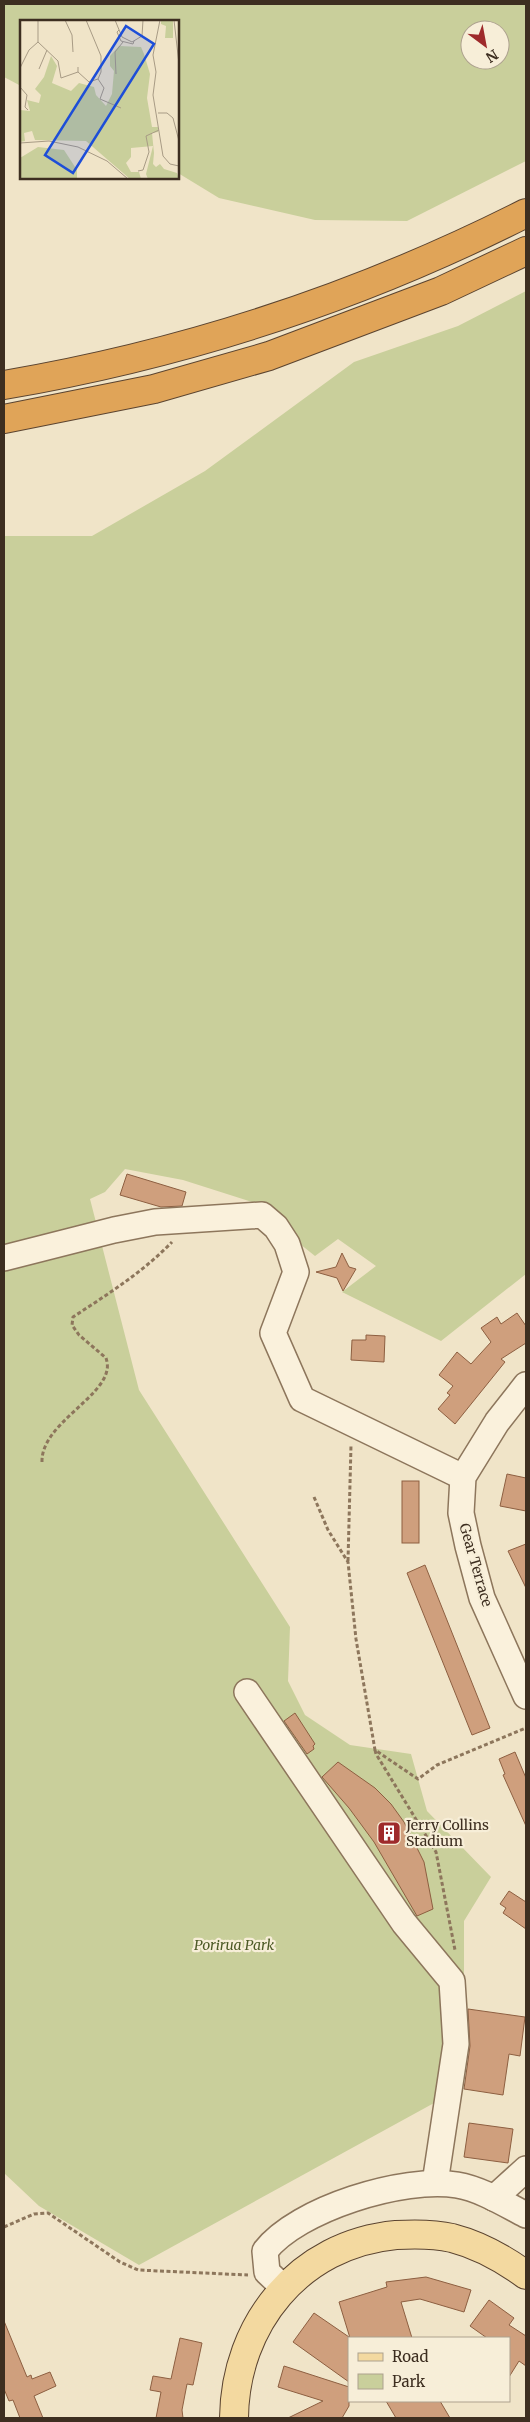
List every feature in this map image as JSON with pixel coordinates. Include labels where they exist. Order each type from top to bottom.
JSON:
[{"type":"highway","points":[[4,385],[136,358],[280,316],[416,265],[526,214]]},
{"type":"highway","points":[[4,419],[154,389],[269,356],[441,291],[526,251]]},
{"type":"main road","points":[[234,2418],[238,2373],[243,2356],[263,2316],[281,2292],[315,2262],[342,2248],[378,2237],[410,2234],[451,2238],[483,2249],[526,2275]]},
{"type":"street","points":[[4,1258],[114,1230],[155,1222],[262,1215],[276,1227],[287,1244],[296,1272],[273,1333],[285,1365],[302,1399],[463,1477]]},
{"type":"street","name":"Gear Terrace","points":[[526,1385],[497,1422],[463,1477],[461,1513],[482,1598],[526,1696]]},
{"type":"street","points":[[247,1692],[404,1923],[452,1982],[456,2044],[435,2183]]},
{"type":"street","points":[[494,2198],[526,2169]]},
{"type":"street","points":[[281,2292],[268,2272],[265,2251],[274,2239],[330,2206],[412,2184],[435,2183],[458,2185],[494,2198],[526,2215]]},
{"type":"path","points":[[42,1462],[42,1453],[54,1432],[102,1381],[107,1370],[106,1358],[79,1335],[72,1325],[73,1317],[117,1288],[154,1260],[194,1220]]},
{"type":"path","points":[[351,1423],[348,1562],[356,1638],[375,1750],[436,1852],[447,1901],[457,1965],[452,1982]]},
{"type":"path","points":[[314,1498],[328,1530],[348,1562]]},
{"type":"path","points":[[375,1750],[418,1779],[438,1765],[526,1728]]},
{"type":"path","points":[[4,2227],[34,2214],[48,2213],[120,2262],[138,2270],[259,2276],[281,2292]]},
{"type":"green space","points":[[4,4],[526,4],[526,161],[407,221],[315,220],[219,198],[179,174],[179,20],[20,20],[20,85],[4,77]]},
{"type":"green space","name":"Porirua Park","points":[[526,291],[526,1274],[441,1341],[342,1292],[376,1266],[338,1239],[315,1256],[295,1240],[277,1210],[183,1180],[125,1169],[105,1192],[90,1199],[139,1390],[290,1627],[288,1681],[305,1715],[350,1745],[411,1754],[427,1811],[491,1877],[464,1921],[464,1974],[445,2097],[139,2265],[39,2206],[4,2173],[4,536],[92,536],[205,471],[354,362],[458,326]]},
{"type":"building","points":[[127,1174],[186,1192],[182,1206],[161,1207],[120,1195]]},
{"type":"building","points":[[342,1253],[349,1267],[356,1269],[343,1291],[337,1278],[316,1272],[336,1267]]},
{"type":"building","points":[[517,1313],[526,1326],[526,1343],[501,1359],[505,1362],[455,1424],[438,1409],[450,1395],[447,1393],[453,1386],[439,1375],[457,1352],[471,1364],[491,1342],[481,1328],[497,1317],[501,1324]]},
{"type":"building","points":[[366,1335],[385,1336],[384,1362],[351,1360],[352,1340],[366,1340]]},
{"type":"building","points":[[507,1474],[526,1478],[526,1511],[500,1506]]},
{"type":"building","points":[[402,1481],[419,1481],[419,1543],[402,1543]]},
{"type":"building","points":[[526,1544],[526,1588],[508,1551]]},
{"type":"building","points":[[425,1565],[490,1728],[472,1735],[407,1573]]},
{"type":"building","points":[[295,1713],[315,1744],[313,1746],[314,1749],[307,1754],[284,1721]]},
{"type":"building","points":[[515,1752],[526,1778],[526,1826],[503,1775],[505,1774],[499,1759]]},
{"type":"building","name":"Jerry Collins Stadium","points":[[338,1762],[375,1788],[391,1804],[404,1822],[424,1862],[433,1909],[417,1916],[374,1842],[349,1808],[322,1777]]},
{"type":"building","points":[[509,1891],[526,1902],[526,1929],[503,1913],[506,1908],[500,1904]]},
{"type":"building","points":[[468,2009],[525,2017],[520,2056],[509,2054],[503,2095],[464,2089],[470,2046]]},
{"type":"building","points":[[469,2123],[513,2129],[508,2163],[464,2157]]},
{"type":"building","points":[[426,2277],[471,2290],[464,2312],[420,2299],[401,2302],[412,2337],[350,2337],[339,2302],[387,2287],[386,2282]]},
{"type":"building","points":[[489,2300],[514,2318],[509,2325],[526,2336],[526,2366],[519,2361],[510,2375],[510,2337],[486,2337],[470,2326]]},
{"type":"building","points":[[314,2313],[349,2337],[348,2381],[293,2342]]},
{"type":"building","points":[[4,2321],[27,2377],[31,2375],[32,2379],[50,2372],[56,2386],[34,2396],[43,2418],[20,2418],[13,2400],[9,2401],[4,2389]]},
{"type":"building","points":[[180,2338],[202,2343],[193,2385],[187,2384],[182,2410],[183,2418],[156,2418],[161,2392],[150,2390],[153,2376],[171,2379]]},
{"type":"building","points":[[284,2366],[348,2387],[349,2406],[342,2418],[288,2418],[323,2401],[278,2387]]},
{"type":"building","points":[[387,2402],[441,2402],[450,2418],[396,2418]]},
{"type":"place","name":"Jerry Collins Stadium","points":[[389,1833]]}]
